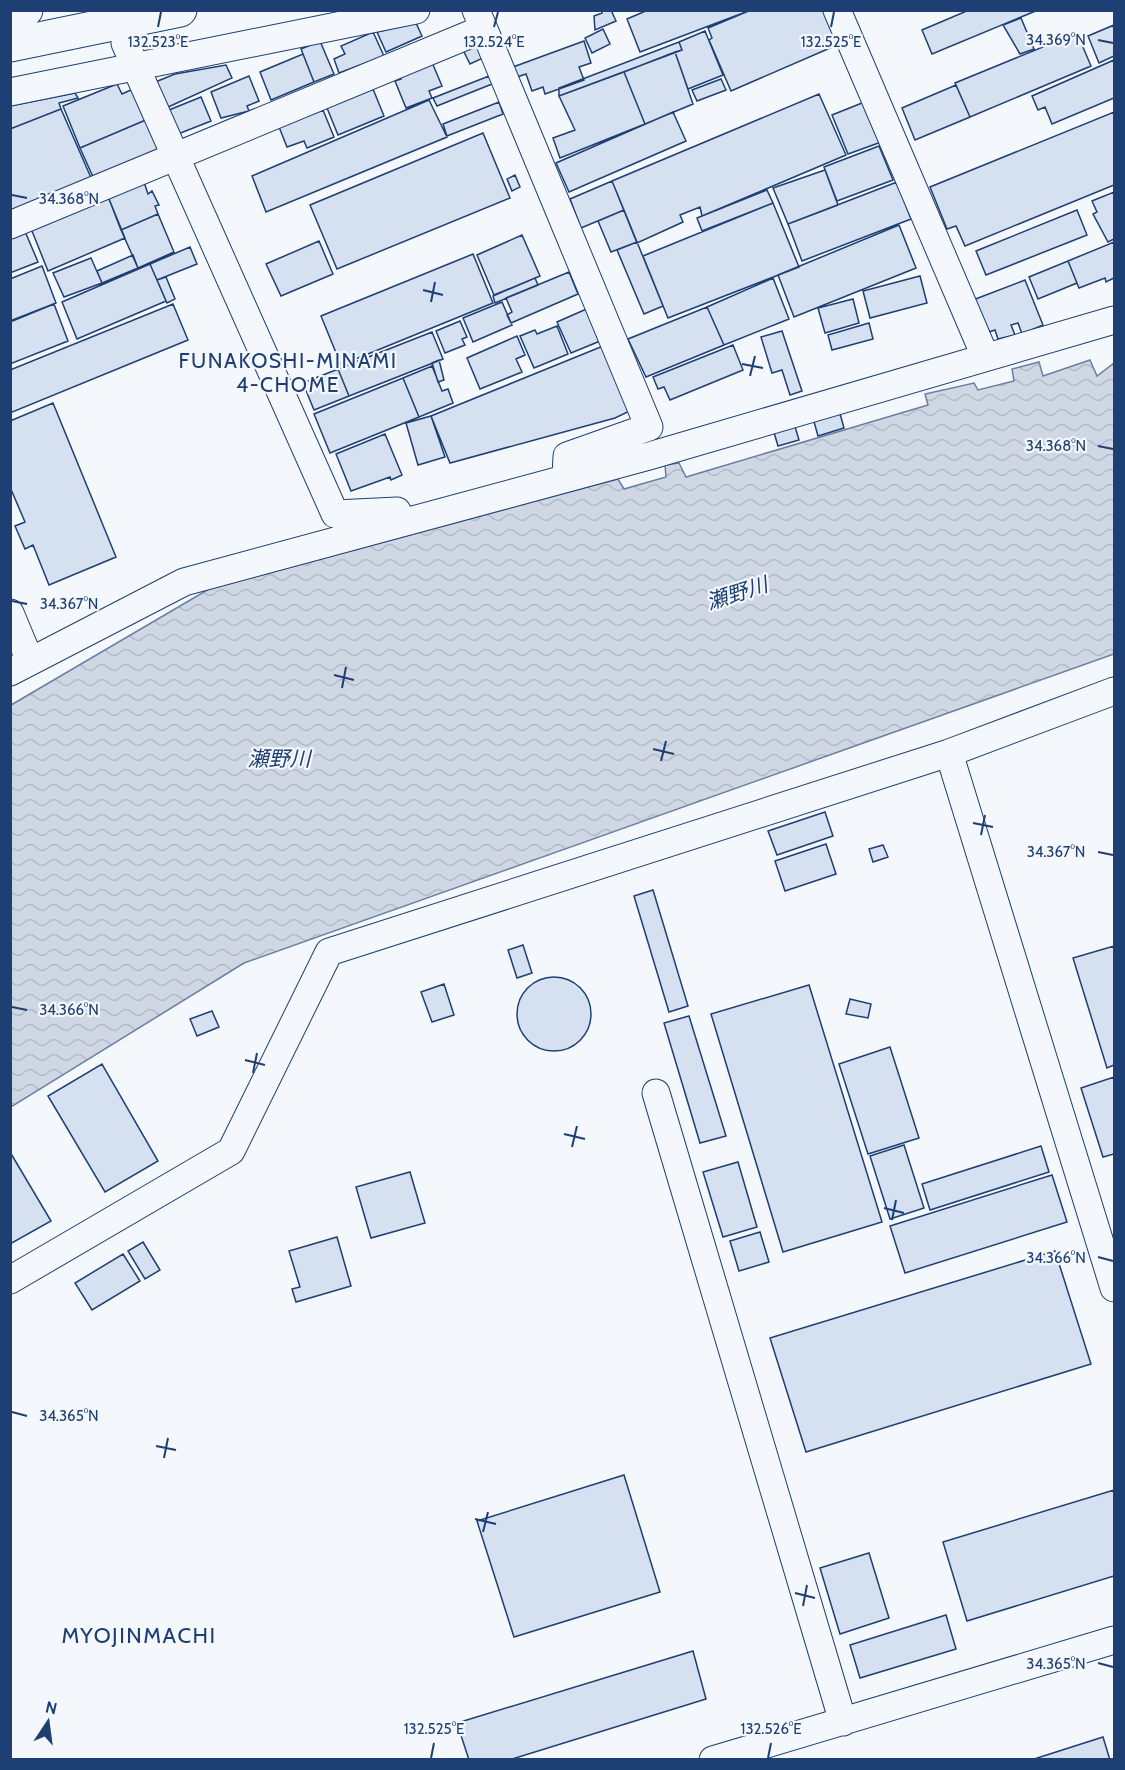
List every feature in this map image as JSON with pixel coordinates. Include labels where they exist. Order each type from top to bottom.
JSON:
[{"type":"highway","points":[[10,14],[27,10]]},
{"type":"highway","points":[[10,45],[180,10]]},
{"type":"street","points":[[10,92],[130,55],[416,10]]},
{"type":"street","points":[[837,10],[985,356]]},
{"type":"street","points":[[10,225],[176,157],[479,20],[649,427],[567,456],[566,477]]},
{"type":"street","points":[[130,55],[334,514],[446,509]]},
{"type":"street","points":[[10,613],[20,667],[184,582],[446,509],[649,456],[1114,320]]},
{"type":"street","points":[[10,1280],[231,1151],[329,952],[949,753],[1114,691]]},
{"type":"street","points":[[949,753],[1114,1288]]},
{"type":"street","points":[[656,1093],[843,1722]]},
{"type":"street","points":[[713,1760],[1114,1640]]},
{"type":"water","name":"瀬野川","points":[[1090,360],[1097,376],[1114,363],[1114,654],[244,963],[11,1107],[11,705],[209,589],[618,479],[624,489],[666,477],[665,465],[679,463],[686,477],[928,405],[925,394],[974,383],[978,390],[1014,381],[1012,369],[1039,362],[1043,376]]},
{"type":"building","points":[[601,10],[611,10],[616,21],[595,30],[594,16],[602,13]]},
{"type":"building","points":[[648,10],[751,10],[640,52],[627,19]]},
{"type":"building","points":[[751,10],[824,10],[837,45],[731,91],[709,40],[712,38],[708,28]]},
{"type":"building","points":[[969,10],[1038,10],[932,54],[922,30]]},
{"type":"building","points":[[1021,18],[1034,49],[1020,54],[1003,25]]},
{"type":"building","points":[[416,23],[422,36],[386,52],[377,32]]},
{"type":"building","points":[[1114,25],[1114,56],[1099,63],[1088,36]]},
{"type":"building","points":[[603,29],[610,44],[592,53],[585,38]]},
{"type":"building","points":[[705,31],[723,75],[688,89],[675,52],[682,50],[679,42]]},
{"type":"building","points":[[373,32],[384,56],[339,73],[334,59],[345,54],[341,46]]},
{"type":"building","points":[[1077,33],[1091,66],[970,117],[955,83]]},
{"type":"building","points":[[320,41],[334,74],[314,82],[301,49]]},
{"type":"building","points":[[584,41],[591,63],[579,67],[584,80],[545,94],[543,87],[532,91],[526,74],[517,77],[513,67]]},
{"type":"building","points":[[679,42],[682,50],[559,96],[559,88]]},
{"type":"building","points":[[475,43],[483,58],[470,64],[463,50]]},
{"type":"building","points":[[675,52],[693,104],[645,124],[624,72]]},
{"type":"building","points":[[303,54],[314,82],[271,100],[260,72]]},
{"type":"building","points":[[431,60],[442,86],[429,91],[432,98],[406,108],[395,81],[401,79],[399,73]]},
{"type":"building","points":[[1114,60],[1114,98],[1052,124],[1045,107],[1038,110],[1032,96]]},
{"type":"building","points":[[226,65],[232,78],[166,108],[153,83],[175,74]]},
{"type":"building","points":[[624,72],[645,124],[560,158],[553,138],[575,130],[559,96]]},
{"type":"building","points":[[249,76],[259,101],[247,106],[249,111],[221,118],[211,92]]},
{"type":"building","points":[[489,76],[492,84],[437,106],[433,98]]},
{"type":"building","points":[[721,79],[726,90],[697,101],[692,90]]},
{"type":"building","points":[[117,84],[122,94],[135,88],[148,119],[80,148],[63,106]]},
{"type":"building","points":[[956,85],[970,117],[915,140],[902,108]]},
{"type":"building","points":[[373,89],[384,116],[338,135],[327,108]]},
{"type":"building","points":[[75,93],[78,98],[59,103],[61,109],[10,129],[10,106]]},
{"type":"building","points":[[819,94],[846,155],[702,216],[700,207],[680,215],[683,222],[637,243],[612,181]]},
{"type":"building","points":[[201,97],[211,121],[178,134],[169,110]]},
{"type":"building","points":[[429,100],[447,137],[266,212],[252,176]]},
{"type":"building","points":[[867,101],[884,141],[848,154],[832,115]]},
{"type":"building","points":[[499,102],[503,114],[447,136],[443,124]]},
{"type":"building","points":[[61,109],[92,180],[10,213],[10,129]]},
{"type":"building","points":[[323,110],[334,137],[307,148],[304,141],[287,147],[279,127]]},
{"type":"building","points":[[673,112],[686,141],[569,192],[556,163]]},
{"type":"building","points":[[1114,112],[1114,185],[965,246],[956,226],[947,229],[930,187]]},
{"type":"building","points":[[148,119],[161,150],[94,179],[80,148]]},
{"type":"building","points":[[483,133],[510,198],[337,269],[310,205]]},
{"type":"building","points":[[879,146],[893,180],[837,201],[824,167]]},
{"type":"building","points":[[825,170],[838,205],[788,224],[773,188]]},
{"type":"building","points":[[515,175],[520,187],[512,191],[507,179]]},
{"type":"building","points":[[143,179],[148,194],[152,191],[159,205],[155,206],[158,214],[121,230],[107,194]]},
{"type":"building","points":[[612,181],[624,210],[581,228],[570,199]]},
{"type":"building","points":[[897,182],[911,219],[802,261],[788,224]]},
{"type":"building","points":[[767,190],[773,203],[702,231],[697,218]]},
{"type":"building","points":[[1114,192],[1114,239],[1108,242],[1093,214],[1097,212],[1092,201]]},
{"type":"building","points":[[107,194],[125,238],[48,271],[30,226]]},
{"type":"building","points":[[773,203],[799,267],[668,318],[643,256]]},
{"type":"building","points":[[624,210],[637,242],[611,252],[598,221]]},
{"type":"building","points":[[1077,210],[1087,235],[986,275],[976,251]]},
{"type":"building","points":[[158,214],[174,252],[138,268],[121,230]]},
{"type":"building","points":[[899,225],[916,268],[794,317],[778,275]]},
{"type":"building","points":[[24,229],[38,262],[10,273],[10,235]]},
{"type":"building","points":[[522,235],[540,276],[494,295],[477,255]]},
{"type":"building","points":[[319,241],[333,274],[281,296],[266,264]]},
{"type":"building","points":[[637,242],[663,306],[644,314],[617,250]]},
{"type":"building","points":[[1114,242],[1114,278],[1106,282],[1105,278],[1079,288],[1068,261]]},
{"type":"building","points":[[190,247],[197,264],[157,280],[150,264]]},
{"type":"building","points":[[473,254],[493,303],[341,365],[321,316]]},
{"type":"building","points":[[133,255],[138,268],[102,283],[97,271]]},
{"type":"building","points":[[91,258],[102,283],[64,297],[53,273]]},
{"type":"building","points":[[1068,261],[1077,283],[1038,299],[1029,277]]},
{"type":"building","points":[[150,264],[166,301],[77,339],[62,302]]},
{"type":"building","points":[[42,266],[56,303],[10,321],[10,279]]},
{"type":"building","points":[[569,272],[578,294],[511,323],[507,315],[512,312],[506,298]]},
{"type":"building","points":[[920,276],[927,303],[870,318],[863,291]]},
{"type":"building","points":[[166,277],[175,299],[167,303],[157,280]]},
{"type":"building","points":[[535,278],[538,285],[495,303],[493,296]]},
{"type":"building","points":[[773,278],[789,319],[724,345],[707,307]]},
{"type":"building","points":[[1025,280],[1043,325],[1022,334],[1018,323],[1011,325],[1015,335],[998,339],[995,330],[986,333],[973,300]]},
{"type":"building","points":[[853,299],[859,323],[825,333],[818,308]]},
{"type":"building","points":[[502,302],[512,325],[473,342],[463,318]]},
{"type":"building","points":[[54,304],[68,341],[10,364],[10,322]]},
{"type":"building","points":[[173,304],[188,340],[10,413],[10,370]]},
{"type":"building","points":[[591,307],[605,339],[571,353],[557,322]]},
{"type":"building","points":[[707,307],[724,345],[646,377],[628,339]]},
{"type":"building","points":[[460,321],[467,337],[462,339],[465,345],[445,353],[436,331]]},
{"type":"building","points":[[869,323],[873,339],[832,350],[828,335]]},
{"type":"building","points":[[557,326],[568,354],[534,368],[520,336],[535,330],[537,334]]},
{"type":"building","points":[[782,331],[802,391],[790,395],[782,370],[772,373],[761,337]]},
{"type":"building","points":[[432,332],[443,359],[349,396],[338,369]]},
{"type":"building","points":[[517,336],[525,355],[516,359],[522,372],[480,389],[467,358]]},
{"type":"building","points":[[608,344],[636,408],[615,418],[450,463],[431,416]]},
{"type":"building","points":[[733,345],[743,370],[670,400],[664,387],[658,389],[653,377]]},
{"type":"building","points":[[439,360],[444,380],[438,382],[432,363]]},
{"type":"building","points":[[432,366],[442,391],[448,389],[453,403],[419,417],[403,378]]},
{"type":"building","points":[[338,369],[349,396],[314,410],[303,383]]},
{"type":"building","points":[[403,378],[419,417],[330,453],[314,414]]},
{"type":"building","points":[[53,403],[116,557],[49,585],[33,545],[25,549],[15,526],[25,522],[10,487],[10,421]]},
{"type":"building","points":[[839,410],[844,428],[818,436],[813,418]]},
{"type":"building","points":[[431,416],[445,457],[418,465],[406,423]]},
{"type":"building","points":[[794,423],[799,440],[778,446],[773,429]]},
{"type":"building","points":[[385,434],[402,475],[351,491],[336,454]]},
{"type":"building","points":[[825,812],[833,836],[777,855],[768,831]]},
{"type":"building","points":[[826,844],[836,874],[785,891],[775,861]]},
{"type":"building","points":[[883,845],[888,857],[873,862],[869,849]]},
{"type":"building","points":[[653,890],[688,1006],[669,1012],[634,896]]},
{"type":"building","points":[[523,945],[532,973],[517,978],[508,950]]},
{"type":"building","points":[[1114,946],[1114,1065],[1107,1068],[1073,958]]},
{"type":"building","points":[[554,977],[568,980],[580,988],[588,1000],[591,1014],[588,1028],[580,1040],[568,1048],[554,1051],[540,1048],[528,1040],[520,1028],[517,1014],[520,1000],[528,988],[540,980]]},
{"type":"building","points":[[444,984],[454,1015],[432,1022],[421,992]]},
{"type":"building","points":[[809,985],[882,1222],[783,1252],[711,1014]]},
{"type":"building","points":[[850,999],[871,1004],[868,1018],[846,1014]]},
{"type":"building","points":[[212,1011],[219,1027],[197,1036],[190,1019]]},
{"type":"building","points":[[689,1016],[726,1136],[700,1143],[664,1023]]},
{"type":"building","points":[[890,1047],[919,1138],[868,1154],[839,1064]]},
{"type":"building","points":[[102,1064],[158,1161],[105,1192],[48,1096]]},
{"type":"building","points":[[1114,1077],[1114,1154],[1103,1157],[1081,1088]]},
{"type":"building","points":[[904,1145],[924,1208],[890,1219],[870,1156]]},
{"type":"building","points":[[1041,1146],[1049,1172],[930,1210],[922,1184]]},
{"type":"building","points":[[10,1152],[51,1221],[10,1244]]},
{"type":"building","points":[[738,1162],[757,1227],[723,1237],[703,1172]]},
{"type":"building","points":[[410,1172],[425,1223],[371,1238],[356,1187]]},
{"type":"building","points":[[1052,1175],[1067,1222],[905,1273],[890,1226]]},
{"type":"building","points":[[760,1232],[769,1262],[739,1271],[730,1241]]},
{"type":"building","points":[[337,1237],[351,1286],[296,1302],[292,1289],[300,1287],[289,1251]]},
{"type":"building","points":[[143,1242],[160,1270],[145,1279],[128,1251]]},
{"type":"building","points":[[1055,1251],[1091,1364],[806,1452],[770,1338]]},
{"type":"building","points":[[123,1254],[140,1281],[92,1310],[75,1283]]},
{"type":"building","points":[[624,1475],[660,1592],[514,1637],[477,1521]]},
{"type":"building","points":[[1114,1490],[1114,1576],[967,1621],[943,1542]]},
{"type":"building","points":[[869,1553],[889,1618],[840,1634],[820,1568]]},
{"type":"building","points":[[946,1615],[956,1649],[860,1678],[850,1645]]},
{"type":"building","points":[[693,1651],[706,1699],[509,1760],[469,1760],[457,1723]]},
{"type":"building","points":[[1103,1737],[1110,1760],[1031,1760]]},
{"type":"district","name":"FUNAKOSHI-MINAMI 4-CHOME","points":[[288,372]]},
{"type":"district","name":"MYOJINMACHI","points":[[139,1635]]}]
